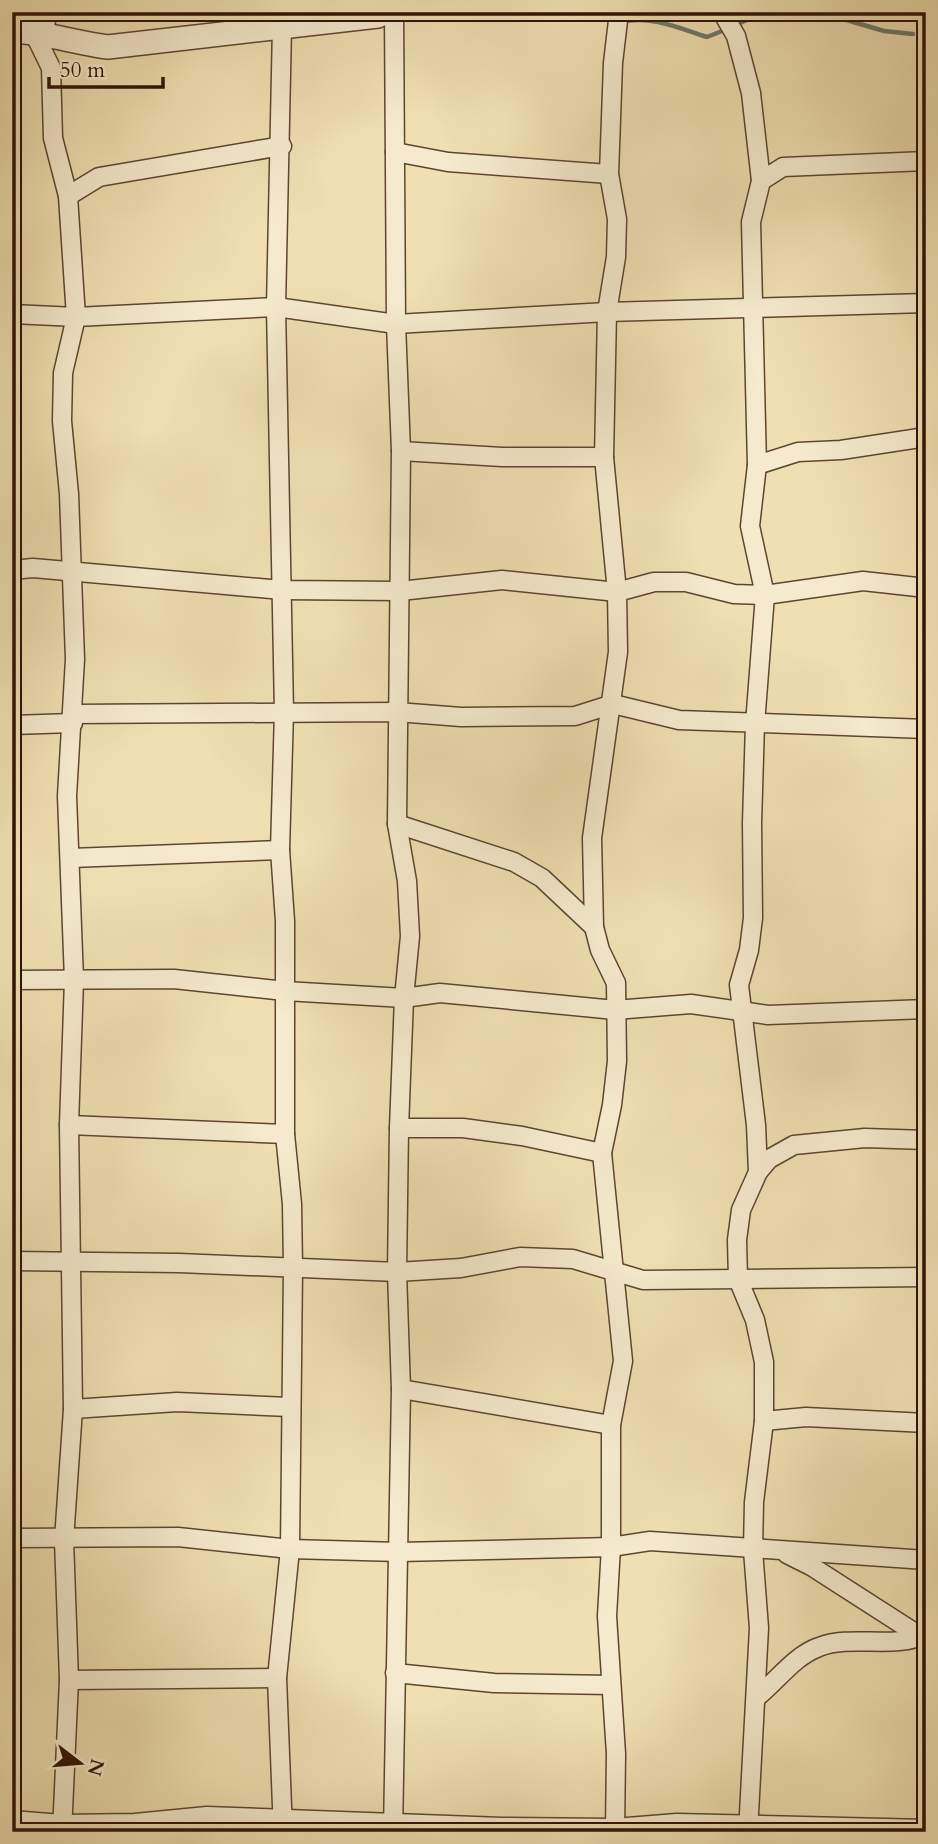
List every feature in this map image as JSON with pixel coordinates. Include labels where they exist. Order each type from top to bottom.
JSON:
[{"type":"street","points":[[12,16],[71,43],[108,47],[286,22],[378,16],[384,12]]},
{"type":"street","points":[[393,1827],[401,1390],[397,1272],[399,1128],[404,998],[410,936],[407,881],[397,824],[401,451],[396,324],[394,12]]},
{"type":"street","points":[[615,1830],[616,1754],[607,1616],[611,1547],[611,1425],[623,1361],[611,1268],[602,1153],[612,1105],[617,1060],[616,983],[600,950],[594,927],[592,838],[613,704],[618,652],[617,592],[604,457],[607,312],[617,219],[609,174],[613,63],[619,12]]},
{"type":"street","points":[[722,12],[736,36],[751,93],[761,181],[751,222],[757,465],[750,526],[765,595],[755,724],[751,824],[753,918],[749,950],[739,985],[740,1012],[756,1125],[758,1172]]},
{"type":"street","points":[[283,1826],[277,1678],[290,1549],[289,1407],[293,1269],[292,1204],[285,1134],[285,921],[280,850],[284,712],[276,307],[286,22]]},
{"type":"street","points":[[34,27],[51,68],[53,138],[68,196],[76,317],[63,373],[62,421],[69,494],[69,574],[75,659],[73,719],[68,761],[74,979],[69,1125],[73,1409],[64,1540],[69,1680],[62,1828]]},
{"type":"street","points":[[68,196],[99,177],[282,146]]},
{"type":"street","points":[[395,152],[448,162],[609,174]]},
{"type":"street","points":[[761,181],[783,167],[926,160]]},
{"type":"street","points":[[12,314],[76,317],[276,307],[396,324],[754,306],[926,303]]},
{"type":"street","points":[[757,465],[798,452],[841,450],[926,437]]},
{"type":"street","points":[[401,451],[502,457],[604,457]]},
{"type":"street","points":[[12,570],[33,568],[69,574],[282,590],[400,591],[502,580],[617,592],[654,582],[686,582],[734,594],[765,595],[863,581],[926,588]]},
{"type":"street","points":[[12,725],[73,719],[284,712],[397,712],[461,717],[575,716],[613,704],[679,720],[926,729]]},
{"type":"street","points":[[397,824],[514,862],[542,878],[594,927]]},
{"type":"street","points":[[71,858],[280,850]]},
{"type":"street","points":[[12,980],[174,979],[285,991],[404,998],[440,993],[615,1010],[691,1004],[768,1015],[926,1009]]},
{"type":"street","points":[[69,1125],[285,1134]]},
{"type":"street","points":[[399,1128],[463,1128],[522,1136],[602,1153]]},
{"type":"street","points":[[748,1828],[759,1628],[753,1550],[754,1502],[764,1421],[764,1362],[755,1320],[738,1279],[737,1240],[741,1210],[758,1172],[769,1158],[794,1146],[865,1138],[926,1140]]},
{"type":"street","points":[[12,1261],[69,1264],[178,1263],[397,1272],[461,1268],[520,1257],[573,1259],[611,1268],[643,1280],[926,1277]]},
{"type":"street","points":[[401,1390],[611,1425]]},
{"type":"street","points":[[73,1409],[177,1402],[289,1407]]},
{"type":"street","points":[[764,1421],[806,1417],[926,1423]]},
{"type":"street","points":[[12,1538],[64,1540],[178,1537],[290,1549],[399,1552],[611,1547],[650,1541],[697,1542],[753,1550],[777,1549],[926,1560]]},
{"type":"street","points":[[777,1549],[811,1566],[924,1637]]},
{"type":"street","points":[[757,1698],[799,1657],[821,1646],[924,1637]]},
{"type":"street","points":[[396,1673],[494,1683],[610,1685]]},
{"type":"street","points":[[69,1680],[277,1678]]},
{"type":"street","points":[[12,1819],[62,1828],[207,1816],[283,1826],[615,1830],[677,1823],[748,1828],[926,1829]]},
{"type":"waterway","points":[[593,12],[613,21]]},
{"type":"waterway","points":[[735,25],[766,12]]},
{"type":"waterway","points":[[819,12],[884,31],[913,34]]},
{"type":"waterway","points":[[621,22],[654,21],[707,37],[727,29]]}]
